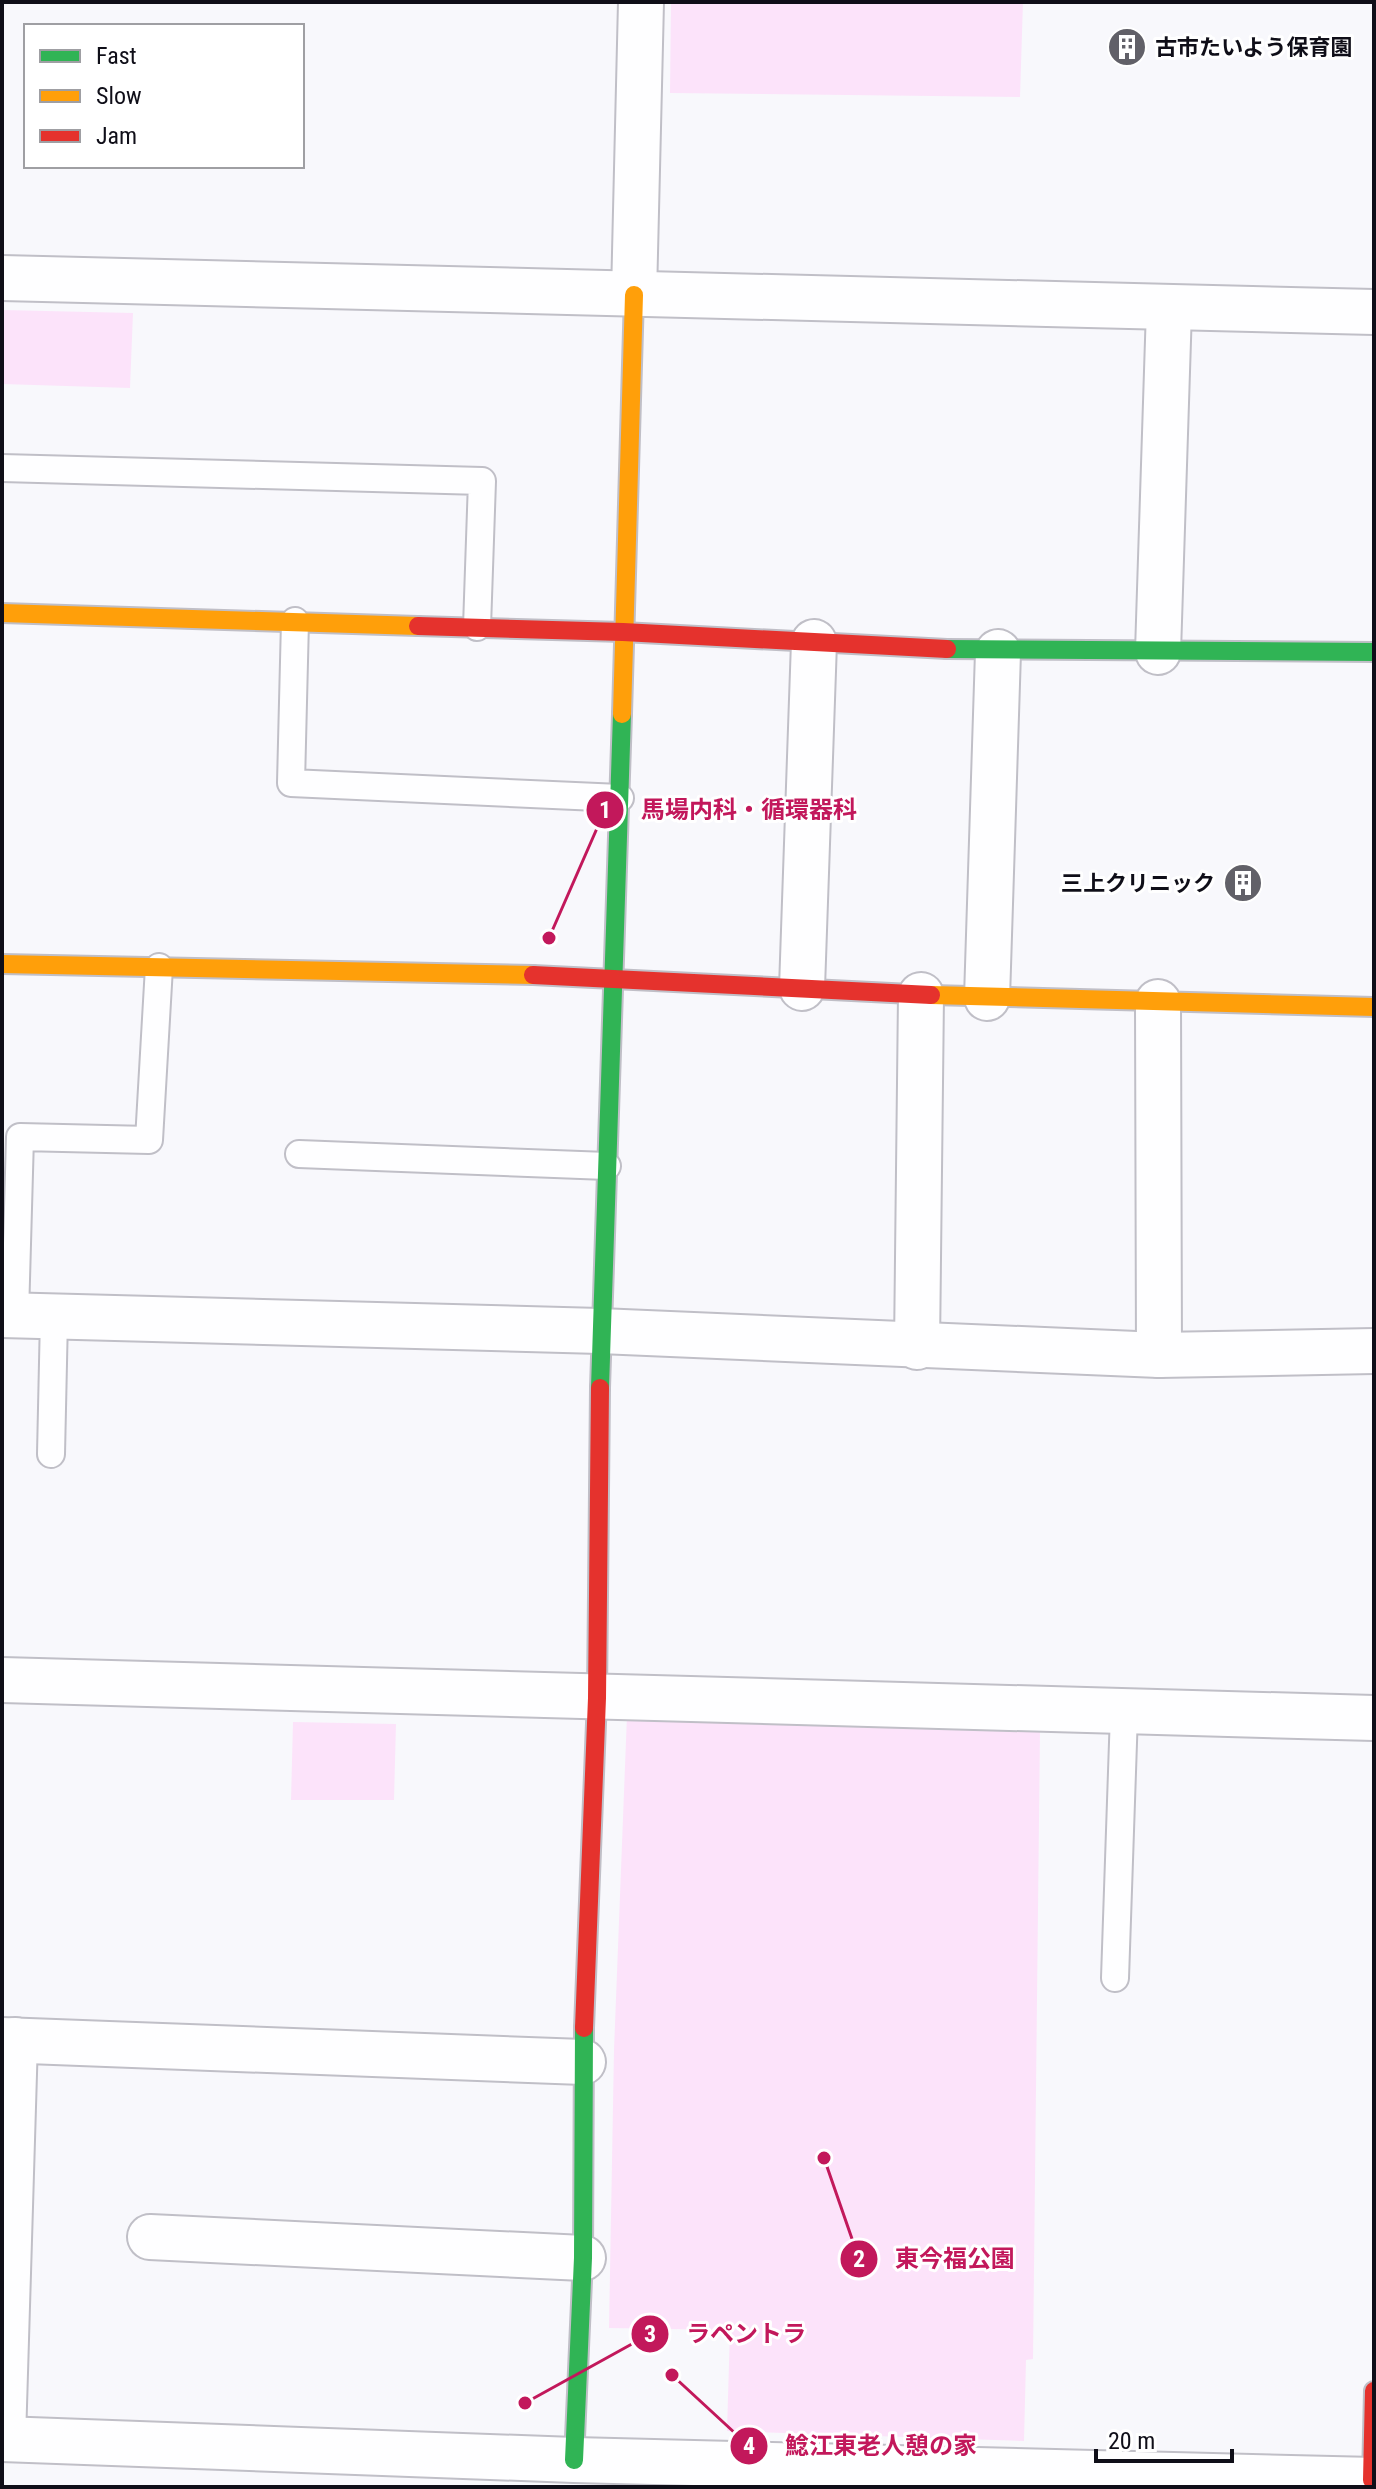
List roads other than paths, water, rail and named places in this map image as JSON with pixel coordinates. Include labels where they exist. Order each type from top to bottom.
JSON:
[{"type":"street","points":[[573,2474],[583,2258],[583,2062],[597,1698],[600,1331],[615,977],[641,2]]},
{"type":"street","points":[[2,278],[1374,312]]},
{"type":"street","points":[[1158,652],[1169,309]]},
{"type":"street","points":[[2,613],[623,632],[998,652],[1374,652]]},
{"type":"street","points":[[802,988],[814,642]]},
{"type":"street","points":[[987,998],[998,652]]},
{"type":"street","points":[[2,964],[615,977],[987,998],[1374,1007]]},
{"type":"street","points":[[917,1347],[921,995]]},
{"type":"street","points":[[1158,1002],[1159,1355]]},
{"type":"street","points":[[24,1316],[600,1331],[1159,1355],[1374,1351]]},
{"type":"street","points":[[2,1680],[1374,1718]]},
{"type":"street","points":[[583,2062],[9,2040],[2,2439],[423,2471],[1372,2482],[1374,2391]]},
{"type":"street","points":[[150,2237],[583,2258]]},
{"type":"lane","points":[[2,468],[482,481],[477,627]]},
{"type":"lane","points":[[295,621],[291,783],[620,798]]},
{"type":"lane","points":[[51,1454],[24,1316],[20,1137],[149,1140],[159,967]]},
{"type":"lane","points":[[299,1154],[607,1166]]},
{"type":"lane","points":[[1115,1978],[1124,1713]]},
{"type":"place","name":"古市たいよう保育園","points":[[1127,47]]},
{"type":"place","name":"三上クリニック","points":[[1243,883]]},
{"type":"place","name":"馬場内科・循環器科","points":[[549,938]]},
{"type":"place","name":"東今福公園","points":[[824,2158]]},
{"type":"place","name":"鯰江東老人憩の家","points":[[672,2375]]},
{"type":"place","name":"ラペントラ","points":[[525,2403]]}]
